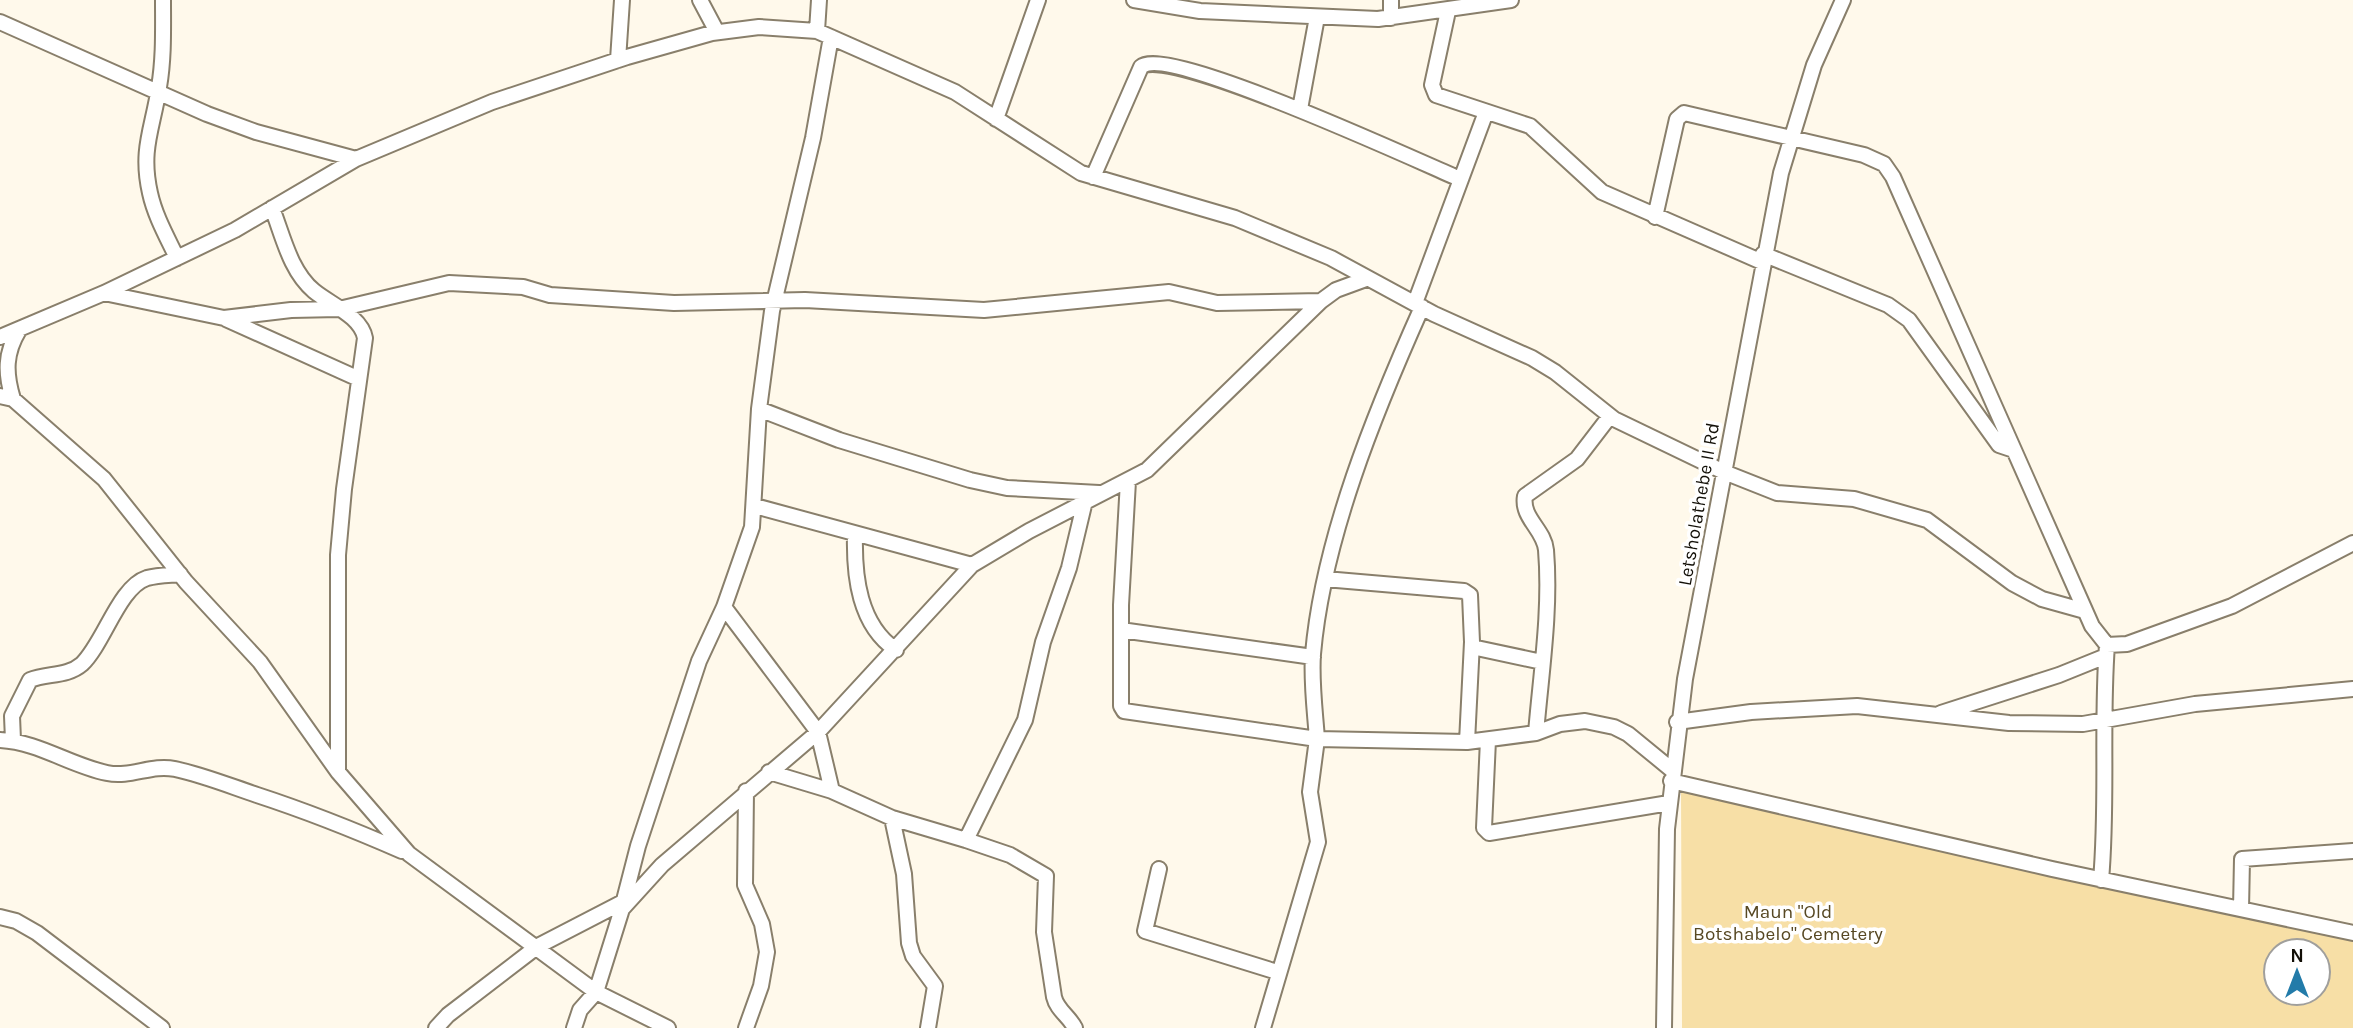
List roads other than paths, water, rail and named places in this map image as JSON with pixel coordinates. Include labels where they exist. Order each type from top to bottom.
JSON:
[{"type":"street","points":[[163,0],[159,89],[147,131],[146,163],[156,213],[177,258]]},
{"type":"street","points":[[618,60],[621,0]]},
{"type":"street","points":[[700,0],[717,32]]},
{"type":"street","points":[[817,31],[819,0]]},
{"type":"street","points":[[996,118],[1038,0]]},
{"type":"street","points":[[1134,0],[1172,9],[1229,13],[1391,18],[1511,0]]},
{"type":"street","points":[[1216,0],[1229,13]]},
{"type":"street","points":[[1391,0],[1391,18]]},
{"type":"street","name":"Letsholathebe II Rd","points":[[1664,1028],[1663,937],[1669,803],[1677,722],[1763,258],[1790,139],[1819,52],[1843,0]]},
{"type":"street","points":[[1448,11],[1432,88],[1436,95],[1530,126],[1602,192],[1655,217],[1888,305],[1909,320],[1999,444],[2014,450]]},
{"type":"street","points":[[1300,109],[1317,17]]},
{"type":"street","points":[[0,22],[159,89],[207,114],[256,132],[356,159]]},
{"type":"street","points":[[0,337],[104,293],[177,258],[272,208],[356,159],[492,102],[618,60],[717,32],[768,27],[817,31],[948,89],[1093,177],[1235,218],[1331,258],[1366,279],[1544,365],[1610,416],[1724,472],[1777,493],[1863,500],[1927,520],[2012,583],[2042,599],[2085,611]]},
{"type":"street","points":[[574,1028],[580,1010],[596,992],[638,846],[699,661],[724,607],[752,527],[759,409],[774,301],[811,149],[831,37]]},
{"type":"street","points":[[1093,177],[1141,67],[1146,63],[1188,71],[1300,109],[1460,179]]},
{"type":"street","points":[[1263,1028],[1277,972],[1318,842],[1310,792],[1317,739],[1313,657],[1325,579],[1348,499],[1486,112]]},
{"type":"street","points":[[1655,217],[1676,119],[1681,114],[1688,113],[1864,155],[1890,171],[2085,611],[2107,650],[2103,723],[2105,824],[2101,880]]},
{"type":"street","points":[[272,208],[297,273],[312,289],[363,329],[365,338],[338,555],[338,772]]},
{"type":"street","points":[[436,1028],[448,1015],[538,946],[622,906],[662,865],[818,732],[972,565],[1085,501],[1128,481],[1164,456],[1321,301],[1336,290],[1366,279]]},
{"type":"street","points":[[224,318],[291,310],[339,309],[449,283],[523,287],[550,295],[674,303],[864,302],[984,310],[1169,292],[1217,303],[1321,301]]},
{"type":"street","points":[[104,293],[224,318],[359,379]]},
{"type":"street","points":[[19,330],[10,345],[6,366],[7,398],[104,479],[180,574],[260,662],[338,772],[409,854]]},
{"type":"street","points":[[759,409],[839,440],[970,480],[1007,488],[1100,493]]},
{"type":"street","points":[[1536,733],[1542,662],[1545,546],[1524,508],[1525,496],[1577,459],[1610,416]]},
{"type":"street","points":[[1128,481],[1121,630],[1121,706],[1124,710],[1317,739],[1467,742],[1536,733],[1573,721],[1607,724],[1629,734],[1671,776],[2101,880],[2353,933]]},
{"type":"street","points":[[966,840],[1025,720],[1043,642],[1069,568],[1085,501]]},
{"type":"street","points":[[755,506],[855,536],[916,548],[972,565]]},
{"type":"street","points":[[855,536],[858,591],[880,637],[896,650]]},
{"type":"street","points":[[1933,715],[2059,675],[2107,650],[2232,606],[2353,543]]},
{"type":"street","points":[[180,574],[146,578],[131,588],[95,648],[80,665],[70,671],[30,680],[12,716],[6,740],[38,745],[96,770],[114,774],[130,775],[164,767],[207,777],[308,811],[409,854],[538,946],[596,992],[667,1028]]},
{"type":"street","points":[[1325,579],[1467,592],[1473,605],[1467,742]]},
{"type":"street","points":[[724,607],[818,732],[824,746],[832,791]]},
{"type":"street","points":[[1121,630],[1313,657]]},
{"type":"street","points":[[1472,647],[1542,662]]},
{"type":"street","points":[[1677,722],[1751,712],[1838,707],[2039,725],[2103,723],[2195,704],[2353,689]]},
{"type":"street","points":[[1488,740],[1484,828],[1489,833],[1669,803]]},
{"type":"street","points":[[769,772],[832,791],[892,818],[1010,855],[1046,876],[1044,932],[1054,997],[1074,1028]]},
{"type":"street","points":[[746,1028],[761,986],[767,952],[762,924],[746,891],[747,791]]},
{"type":"street","points":[[892,818],[904,874],[909,943],[913,956],[935,986],[928,1028]]},
{"type":"street","points":[[2241,909],[2242,859],[2353,851]]},
{"type":"street","points":[[1159,869],[1145,922],[1146,931],[1277,972]]},
{"type":"street","points":[[0,917],[16,921],[37,933],[162,1028]]},
{"type":"park label","name":"Maun \"Old Botshabelo\" Cemetery","points":[[1788,922]]}]
